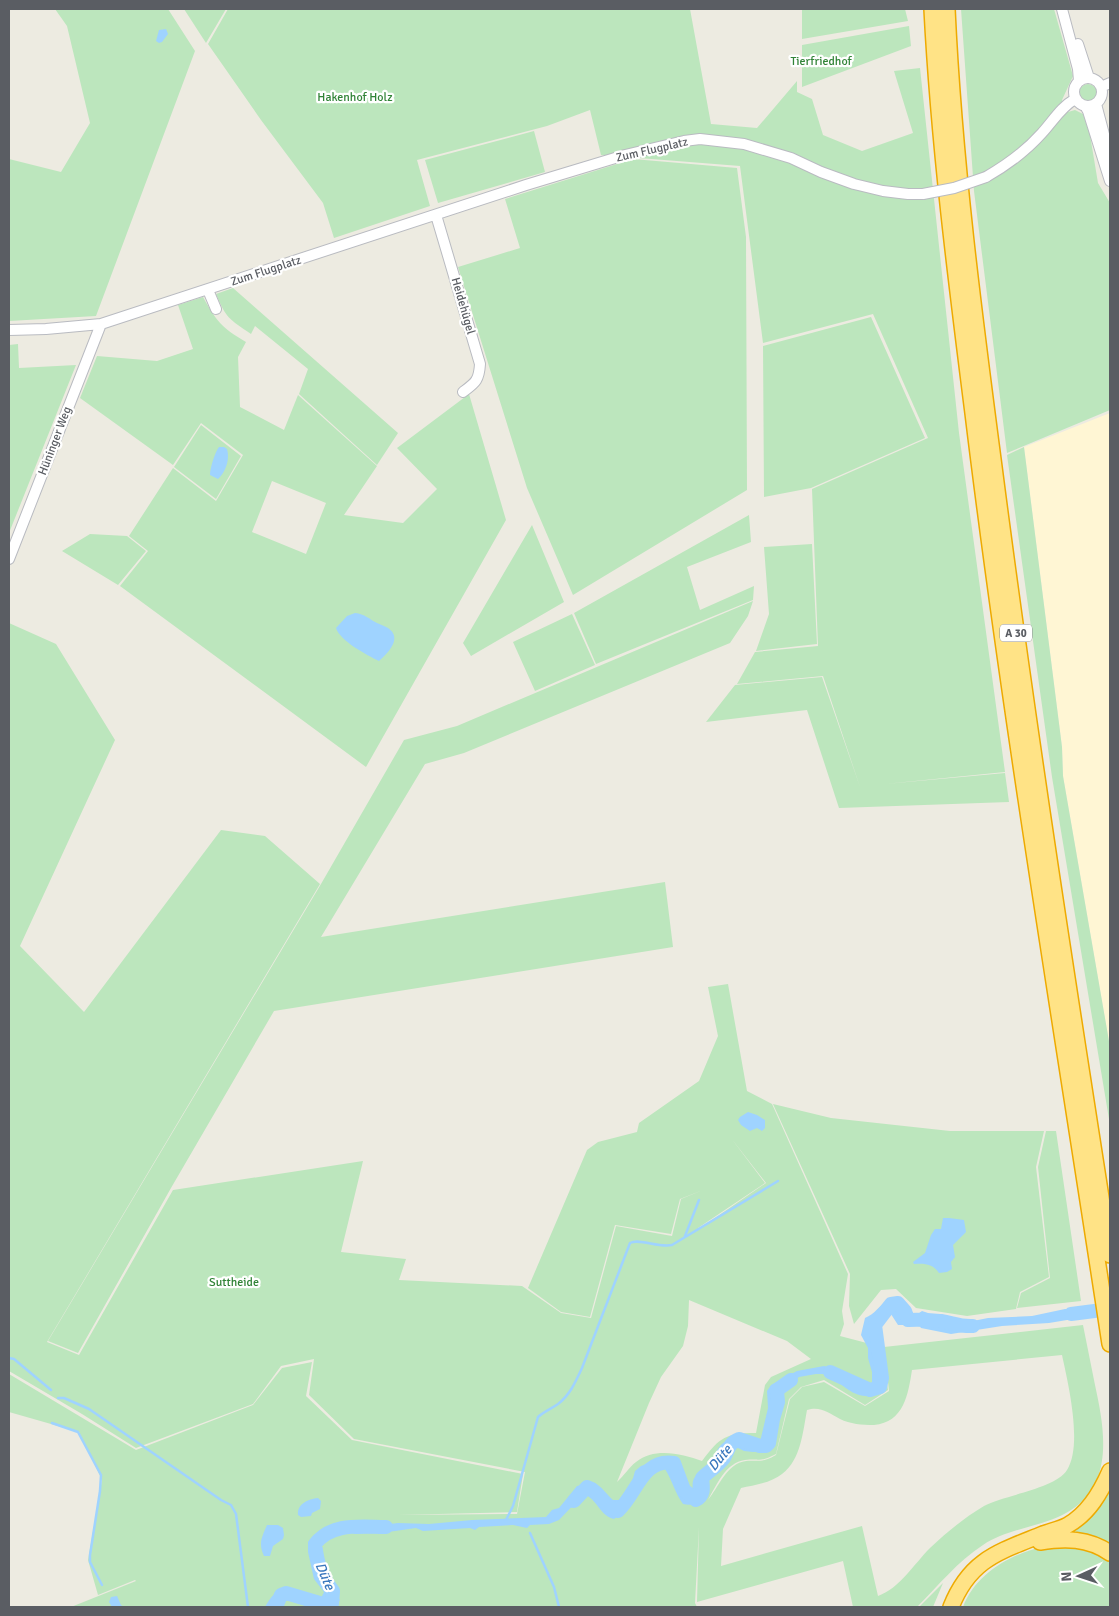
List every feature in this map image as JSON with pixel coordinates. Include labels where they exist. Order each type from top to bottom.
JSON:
[{"type":"highway","name":"A 30","points":[[932,9],[952,241],[982,489],[1052,973],[1110,1344]]},
{"type":"highway","name":"A 30","points":[[947,9],[959,172],[1002,529],[1045,833],[1110,1255]]},
{"type":"highway","points":[[951,1607],[959,1590],[976,1567],[990,1557],[1068,1525],[1081,1515],[1101,1491],[1110,1471]]},
{"type":"highway","points":[[1019,1545],[1069,1539],[1084,1541],[1102,1547],[1110,1553]]},
{"type":"street","points":[[1062,9],[1078,69],[1084,80]]},
{"type":"street","points":[[1067,9],[1084,80]]},
{"type":"street","points":[[1110,158],[1096,104],[1106,85],[1096,81],[1084,80],[1074,90],[1076,99],[1088,111],[1110,181]]},
{"type":"street","name":"Zum Flugplatz","points":[[9,330],[101,324],[625,155],[676,142],[700,139],[744,144],[791,158],[854,184],[883,191],[923,194],[954,188],[986,177],[1013,160],[1029,147],[1063,108],[1076,99]]},
{"type":"street","points":[[1085,106],[1096,104]]},
{"type":"street","name":"Heidehügel","points":[[436,215],[480,364],[476,382],[462,392]]},
{"type":"street","points":[[208,290],[216,309]]},
{"type":"street","name":"Hüninger Weg","points":[[9,559],[101,324]]},
{"type":"shaded area","points":[[1110,413],[1110,1047],[1063,776],[1062,747],[1024,447]]},
{"type":"green space","points":[[55,9],[168,9],[195,51],[96,316],[9,321],[9,159],[61,172],[90,123],[67,26]]},
{"type":"green space","points":[[184,9],[226,9],[206,43]]},
{"type":"green space","name":"Hakenhof Holz","points":[[228,9],[690,9],[711,124],[757,128],[797,81],[797,92],[812,99],[823,135],[862,151],[913,133],[894,71],[920,68],[959,433],[1005,772],[885,784],[1005,773],[1009,802],[839,808],[807,710],[706,722],[735,685],[822,677],[860,787],[823,676],[737,684],[755,652],[818,646],[812,489],[928,438],[873,314],[763,343],[740,166],[601,155],[590,110],[547,126],[417,160],[430,206],[334,238],[323,203],[261,120],[208,44]]},
{"type":"green space","points":[[802,9],[905,9],[908,21],[802,39]]},
{"type":"green space","points":[[961,9],[1054,9],[1073,76],[1062,100],[1068,112],[1075,110],[1083,114],[1090,135],[1098,183],[1110,203],[1110,410],[1007,453],[974,191]]},
{"type":"green space","name":"Tierfriedhof","points":[[909,26],[911,46],[802,87],[802,45]]},
{"type":"green space","points":[[1088,84],[1094,87],[1097,93],[1094,99],[1088,102],[1082,99],[1079,93],[1082,87]]},
{"type":"green space","points":[[534,131],[545,172],[438,203],[425,160]]},
{"type":"green space","points":[[633,159],[737,168],[746,237],[747,490],[573,595],[527,488],[458,267],[520,248],[505,199]]},
{"type":"green space","points":[[233,288],[398,433],[377,465],[299,394],[308,369],[255,326],[251,334],[229,317],[216,294]]},
{"type":"green space","points":[[203,297],[220,323],[246,342],[238,357],[240,407],[284,430],[298,395],[377,466],[344,515],[403,523],[437,489],[397,448],[469,394],[506,520],[366,767],[120,586],[148,551],[129,536],[173,468],[216,501],[243,455],[201,423],[173,465],[80,398],[97,356],[157,361],[193,349],[178,305]],"holes":[[[272,481],[326,503],[306,554],[252,532]]]},
{"type":"green space","points":[[871,317],[925,438],[811,488],[764,497],[763,346]]},
{"type":"green space","points":[[18,344],[19,368],[76,365],[9,533],[9,345]]},
{"type":"green space","points":[[201,425],[241,456],[216,499],[174,467]]},
{"type":"green space","points":[[1024,447],[1062,747],[1063,776],[1110,1047],[1110,1125],[1052,777],[1007,455]]},
{"type":"green space","points":[[749,515],[751,542],[687,567],[700,610],[754,586],[753,600],[596,664],[574,613]]},
{"type":"green space","points":[[532,525],[564,602],[471,656],[463,643]]},
{"type":"green space","points":[[90,534],[127,536],[146,551],[118,585],[62,551]]},
{"type":"green space","points":[[812,544],[817,644],[756,651],[769,614],[764,547]]},
{"type":"green space","points":[[753,601],[748,616],[730,643],[464,753],[425,764],[321,937],[665,882],[673,947],[274,1011],[78,1353],[48,1341],[321,884],[404,740],[457,726]]},
{"type":"green space","points":[[572,614],[595,665],[535,691],[513,642]]},
{"type":"green space","name":"Suttheide","points":[[9,623],[56,644],[115,740],[20,946],[84,1012],[221,830],[265,836],[320,884],[47,1342],[79,1355],[173,1190],[363,1161],[341,1252],[406,1259],[399,1280],[522,1286],[561,1313],[591,1318],[616,1226],[672,1236],[681,1199],[703,1190],[680,1199],[671,1234],[615,1225],[590,1317],[561,1312],[528,1288],[587,1150],[598,1142],[637,1132],[639,1123],[699,1081],[718,1036],[708,987],[728,984],[747,1091],[772,1104],[848,1274],[842,1311],[844,1324],[840,1336],[882,1347],[888,1390],[865,1405],[824,1380],[801,1387],[789,1399],[776,1454],[763,1459],[745,1460],[732,1465],[722,1475],[708,1500],[733,1466],[746,1461],[764,1460],[776,1455],[790,1399],[802,1387],[824,1382],[865,1406],[889,1391],[884,1347],[1083,1325],[1101,1418],[1103,1453],[1095,1485],[1085,1498],[1071,1510],[1050,1520],[1004,1534],[983,1545],[957,1566],[917,1607],[853,1607],[843,1561],[697,1602],[699,1527],[695,1603],[697,1607],[71,1607],[136,1581],[98,1595],[88,1560],[102,1480],[79,1432],[9,1412],[9,1374],[136,1450],[253,1405],[282,1368],[312,1362],[306,1396],[352,1440],[523,1474],[517,1512],[398,1515],[517,1514],[525,1472],[354,1439],[309,1395],[314,1359],[281,1366],[253,1404],[136,1448],[9,1371]],"holes":[[[731,1138],[766,1183],[699,1229],[765,1183]],[[689,1300],[787,1341],[811,1359],[771,1377],[765,1385],[756,1433],[737,1434],[724,1438],[714,1446],[702,1461],[669,1453],[643,1457],[633,1464],[617,1482],[661,1377],[683,1346],[688,1326]],[[1062,1355],[1073,1414],[1074,1430],[1072,1459],[1067,1470],[1061,1477],[1041,1487],[984,1506],[956,1525],[924,1554],[900,1582],[878,1596],[862,1526],[721,1566],[723,1529],[741,1488],[773,1480],[788,1468],[800,1445],[807,1410],[816,1409],[828,1412],[844,1421],[856,1424],[874,1425],[884,1423],[892,1419],[903,1406],[909,1389],[912,1370]]]},
{"type":"green space","points":[[773,1104],[831,1118],[950,1131],[1044,1131],[1036,1167],[1049,1277],[1020,1292],[1016,1309],[967,1316],[916,1308],[896,1289],[881,1290],[854,1324],[849,1306],[850,1274]]},
{"type":"green space","points":[[1046,1131],[1056,1131],[1081,1301],[1017,1308],[1021,1293],[1050,1278],[1038,1167]]},
{"type":"green space","points":[[1110,1490],[1110,1545],[1064,1534],[1098,1508]]},
{"type":"green space","points":[[1076,1544],[1110,1559],[1110,1607],[963,1607],[977,1584],[996,1567],[1008,1560],[1045,1546]]},
{"type":"green space","points":[[943,1583],[933,1607],[919,1607]]},
{"type":"water","points":[[166,29],[168,34],[159,43],[156,41],[159,30]]},
{"type":"water","points":[[219,447],[227,449],[228,461],[218,479],[210,475],[213,460]]},
{"type":"water","points":[[355,613],[387,627],[394,636],[392,645],[379,661],[348,643],[336,628],[347,616]]},
{"type":"water","points":[[748,1112],[765,1120],[765,1128],[762,1131],[757,1128],[750,1131],[741,1125],[738,1120]]},
{"type":"water","points":[[943,1218],[964,1220],[966,1232],[953,1245],[955,1257],[951,1262],[952,1269],[939,1273],[931,1266],[914,1264],[913,1262],[925,1253],[935,1229],[941,1229]]},
{"type":"water","points":[[886,1301],[895,1305],[902,1316],[912,1318],[922,1311],[928,1313],[935,1322],[953,1325],[988,1318],[1032,1316],[1065,1309],[1089,1309],[1091,1318],[1002,1326],[951,1334],[921,1328],[919,1325],[898,1325],[889,1311],[886,1311],[878,1322],[874,1338],[878,1359],[878,1390],[871,1395],[865,1396],[854,1393],[848,1390],[831,1374],[799,1377],[775,1393],[774,1409],[770,1419],[765,1447],[760,1451],[753,1452],[744,1451],[736,1447],[731,1447],[727,1450],[714,1469],[700,1481],[698,1499],[694,1504],[683,1504],[665,1469],[659,1468],[649,1470],[643,1475],[623,1503],[618,1516],[614,1519],[605,1515],[584,1494],[559,1520],[549,1524],[530,1525],[527,1528],[513,1525],[479,1527],[475,1530],[470,1528],[423,1531],[416,1528],[381,1533],[355,1534],[350,1532],[314,1544],[313,1549],[317,1556],[316,1565],[320,1577],[340,1600],[335,1606],[308,1607],[289,1598],[278,1602],[275,1607],[265,1607],[271,1597],[277,1592],[283,1591],[319,1602],[324,1592],[314,1579],[308,1552],[308,1542],[315,1535],[340,1525],[367,1527],[398,1523],[429,1524],[546,1517],[552,1510],[559,1508],[577,1486],[587,1487],[606,1503],[610,1500],[619,1500],[632,1482],[635,1471],[641,1466],[658,1460],[671,1462],[683,1491],[686,1495],[689,1495],[693,1493],[695,1476],[707,1467],[722,1444],[733,1440],[758,1445],[768,1408],[767,1391],[771,1385],[797,1371],[824,1366],[835,1369],[856,1386],[869,1388],[872,1383],[872,1372],[868,1358],[868,1348],[861,1335],[865,1318]]},
{"type":"water","points":[[318,1498],[321,1501],[320,1509],[312,1513],[311,1516],[301,1517],[298,1515],[301,1505]]},
{"type":"water","points":[[267,1525],[278,1525],[283,1528],[284,1535],[283,1539],[273,1546],[270,1556],[264,1556],[261,1544]]},
{"type":"water","points":[[117,1596],[124,1607],[112,1607],[109,1602],[111,1597]]},
{"type":"waterway","points":[[506,1520],[513,1506],[538,1417],[558,1404],[575,1383],[630,1243],[672,1245],[778,1181]]},
{"type":"waterway","points":[[685,1236],[699,1200]]},
{"type":"waterway","name":"Düte","points":[[830,1372],[870,1390],[880,1387],[882,1378],[875,1325],[891,1304],[898,1303],[905,1311],[908,1320],[941,1321],[973,1326]]},
{"type":"waterway","name":"Düte","points":[[1071,1314],[1110,1309]]},
{"type":"waterway","points":[[9,1358],[14,1359],[51,1390]]},
{"type":"waterway","name":"Düte","points":[[574,1501],[587,1487],[609,1506],[618,1511],[647,1472],[654,1466],[663,1463],[674,1463],[684,1490],[696,1500],[702,1493],[702,1478],[722,1461],[733,1442],[739,1439],[760,1446],[766,1446],[769,1443],[778,1402],[777,1390],[791,1380]]},
{"type":"waterway","points":[[58,1398],[64,1398],[89,1409],[231,1505],[236,1514],[248,1607]]},
{"type":"waterway","points":[[52,1423],[78,1432],[101,1475],[90,1562],[102,1585]]},
{"type":"waterway","name":"Düte","points":[[276,1607],[281,1595],[286,1593],[323,1604],[332,1604],[333,1591],[320,1569],[315,1544],[322,1537],[338,1529],[348,1527],[386,1527]]},
{"type":"waterway","points":[[530,1533],[554,1587],[559,1607]]}]
